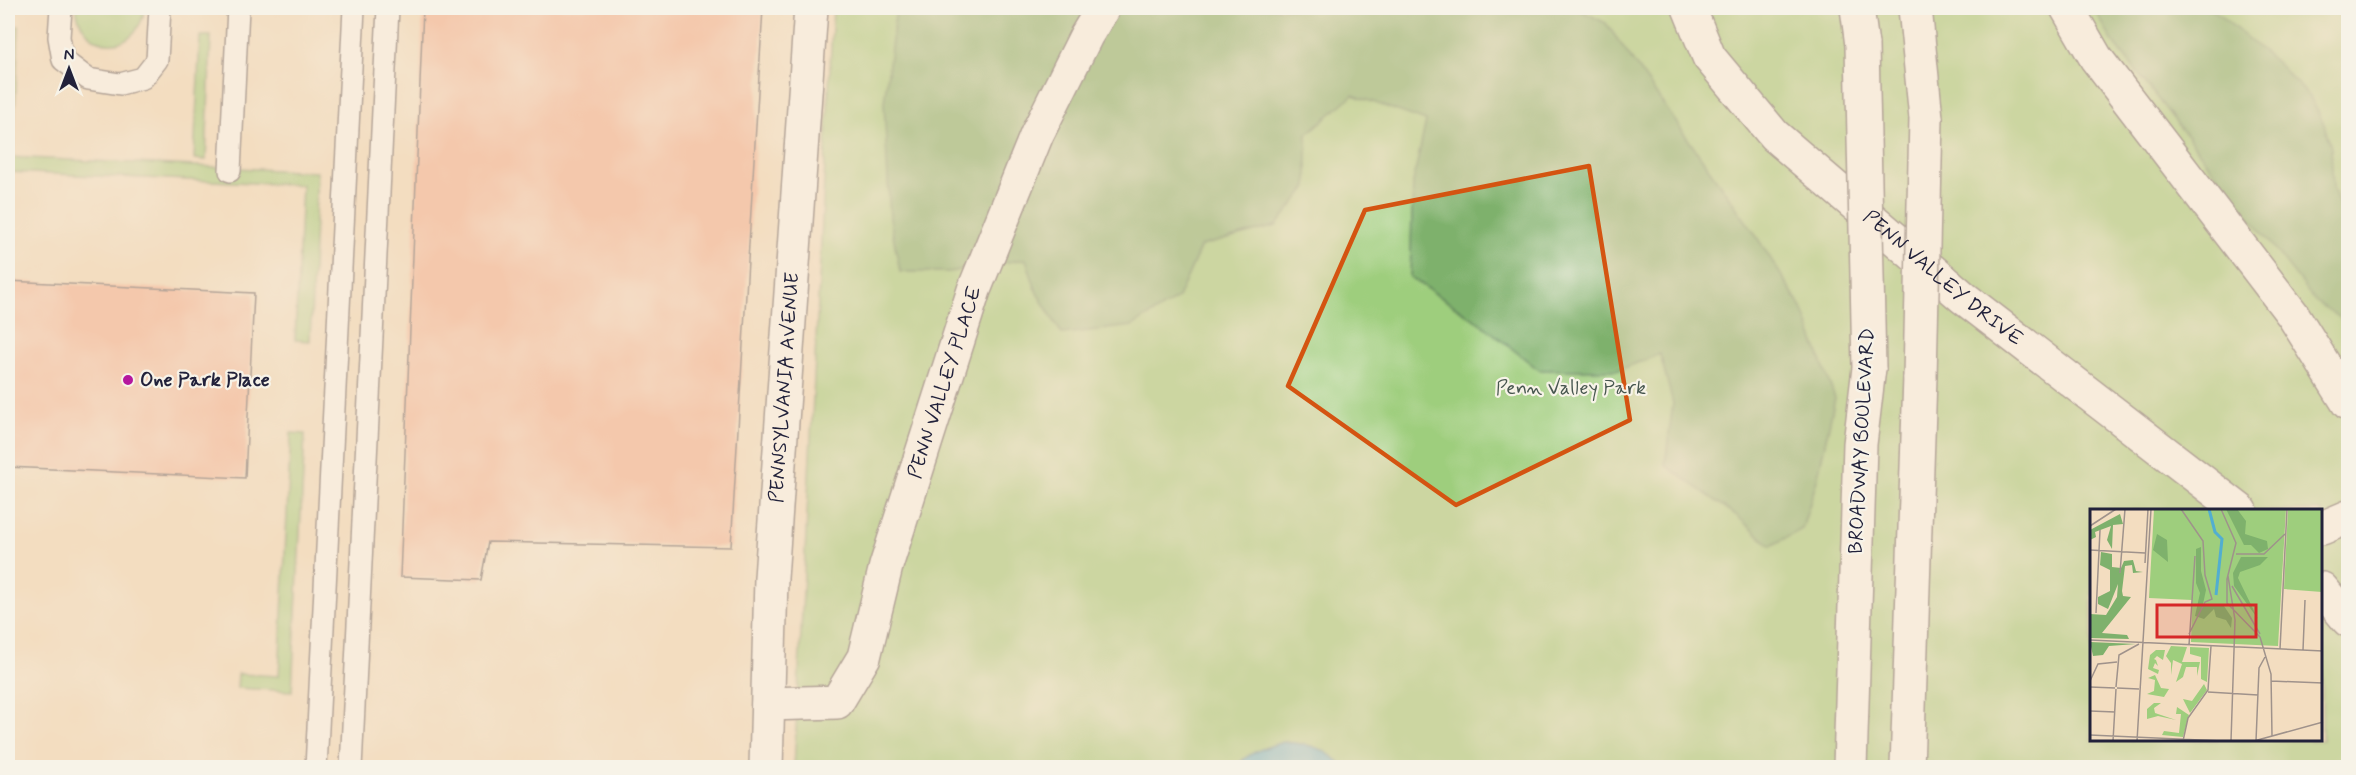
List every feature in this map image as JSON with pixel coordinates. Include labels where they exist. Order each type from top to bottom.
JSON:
[{"type":"main road","name":"PENNSYLVANIA AVENUE","points":[[766,768],[771,578],[811,8]]},
{"type":"main road","name":"PENN VALLEY PLACE","points":[[768,704],[837,702],[864,657],[886,566],[974,290],[1036,134],[1086,36],[1103,8]]},
{"type":"main road","name":"PENN VALLEY DRIVE","points":[[1689,8],[1708,57],[1774,135],[1964,298],[2238,509]]},
{"type":"main road","name":"BROADWAY BOULEVARD","points":[[1850,768],[1860,444],[1869,368],[1862,45],[1857,8]]},
{"type":"main road","points":[[1907,768],[1926,118],[1916,8]]},
{"type":"main road","points":[[2067,8],[2096,58],[2293,315],[2349,403]]},
{"type":"main road","points":[[2323,528],[2349,517]]},
{"type":"main road","points":[[2323,590],[2349,620]]},
{"type":"lane","points":[[61,8],[60,38],[63,60],[88,79],[120,84],[143,78],[158,60],[160,8]]},
{"type":"lane","points":[[230,171],[238,8]]},
{"type":"lane","points":[[316,768],[354,8]]},
{"type":"lane","points":[[351,768],[388,8]]},
{"type":"highlighted area","points":[[1589,166],[1630,420],[1456,505],[1288,386],[1365,210]]},
{"type":"green space","points":[[76,8],[145,8],[140,24],[132,35],[121,41],[110,43],[99,41],[89,34],[81,23]]},
{"type":"green space","name":"Penn Valley Park","points":[[833,8],[2348,8],[2348,767],[794,768]]},
{"type":"green space","points":[[896,8],[1139,8],[1145,10],[1148,8],[1576,8],[1606,23],[1753,231],[1802,308],[1835,398],[1817,480],[1802,529],[1771,546],[1737,516],[1665,465],[1673,403],[1660,354],[1619,370],[1539,370],[1480,323],[1410,277],[1413,182],[1426,121],[1353,95],[1307,134],[1307,187],[1276,226],[1201,246],[1178,298],[1132,326],[1062,334],[1037,293],[1026,259],[949,272],[900,272],[890,218],[884,103]]},
{"type":"green space","points":[[2094,8],[2211,8],[2276,62],[2310,97],[2324,124],[2331,148],[2333,188],[2348,228],[2348,323],[2315,301],[2112,40]]},
{"type":"green space","points":[[8,26],[19,26],[13,150],[8,150]]},
{"type":"green space","points":[[200,36],[211,36],[206,160],[194,159]]},
{"type":"green space","points":[[8,157],[317,172],[310,341],[295,340],[302,185],[8,172]]},
{"type":"green space","points":[[291,433],[305,434],[292,691],[237,688],[238,674],[279,676]]},
{"type":"water","points":[[1284,742],[1317,748],[1331,755],[1345,767],[1236,767],[1252,754]]},
{"type":"building","points":[[423,8],[763,8],[731,547],[488,542],[481,580],[400,577]]},
{"type":"building","name":"One Park Place","points":[[8,281],[254,293],[245,478],[8,467]]},
{"type":"place","name":"One Park Place","points":[[128,380]]}]
